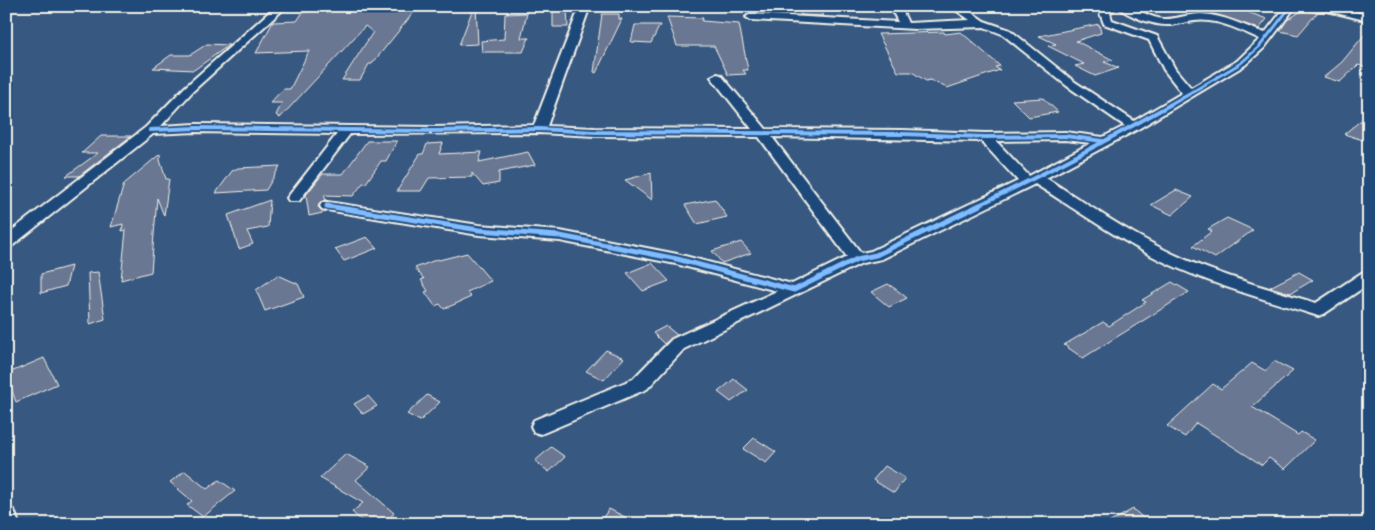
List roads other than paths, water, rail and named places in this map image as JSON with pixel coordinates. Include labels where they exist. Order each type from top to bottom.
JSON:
[{"type":"street","points":[[6,243],[150,130],[189,89],[282,6]]},
{"type":"street","points":[[539,129],[585,6]]},
{"type":"street","points":[[895,6],[904,25]]},
{"type":"street","points":[[955,6],[982,23],[1006,32],[1072,84],[1134,126]]},
{"type":"street","points":[[1112,6],[1105,13],[1107,22],[1153,38],[1170,70],[1190,93]]},
{"type":"street","points":[[1122,6],[1166,22],[1186,17],[1219,19],[1265,38]]},
{"type":"street","points":[[541,426],[640,384],[678,344],[857,259],[876,254],[1032,180],[1134,126],[1241,63],[1260,46],[1291,6]]},
{"type":"street","points":[[1312,6],[1369,18]]},
{"type":"street","points":[[752,17],[904,25],[982,23]]},
{"type":"street","points":[[716,77],[763,134],[857,259]]},
{"type":"street","points":[[150,130],[206,128],[346,130],[539,129],[595,132],[903,134],[985,137],[1065,136],[1103,141]]},
{"type":"street","points":[[294,198],[346,130]]},
{"type":"street","points":[[985,137],[1032,180],[1137,242],[1168,258],[1211,276],[1318,310],[1369,276]]},
{"type":"street","points":[[328,206],[479,230],[560,236],[677,259],[794,290]]},
{"type":"street","points":[[6,517],[8,524]]}]
